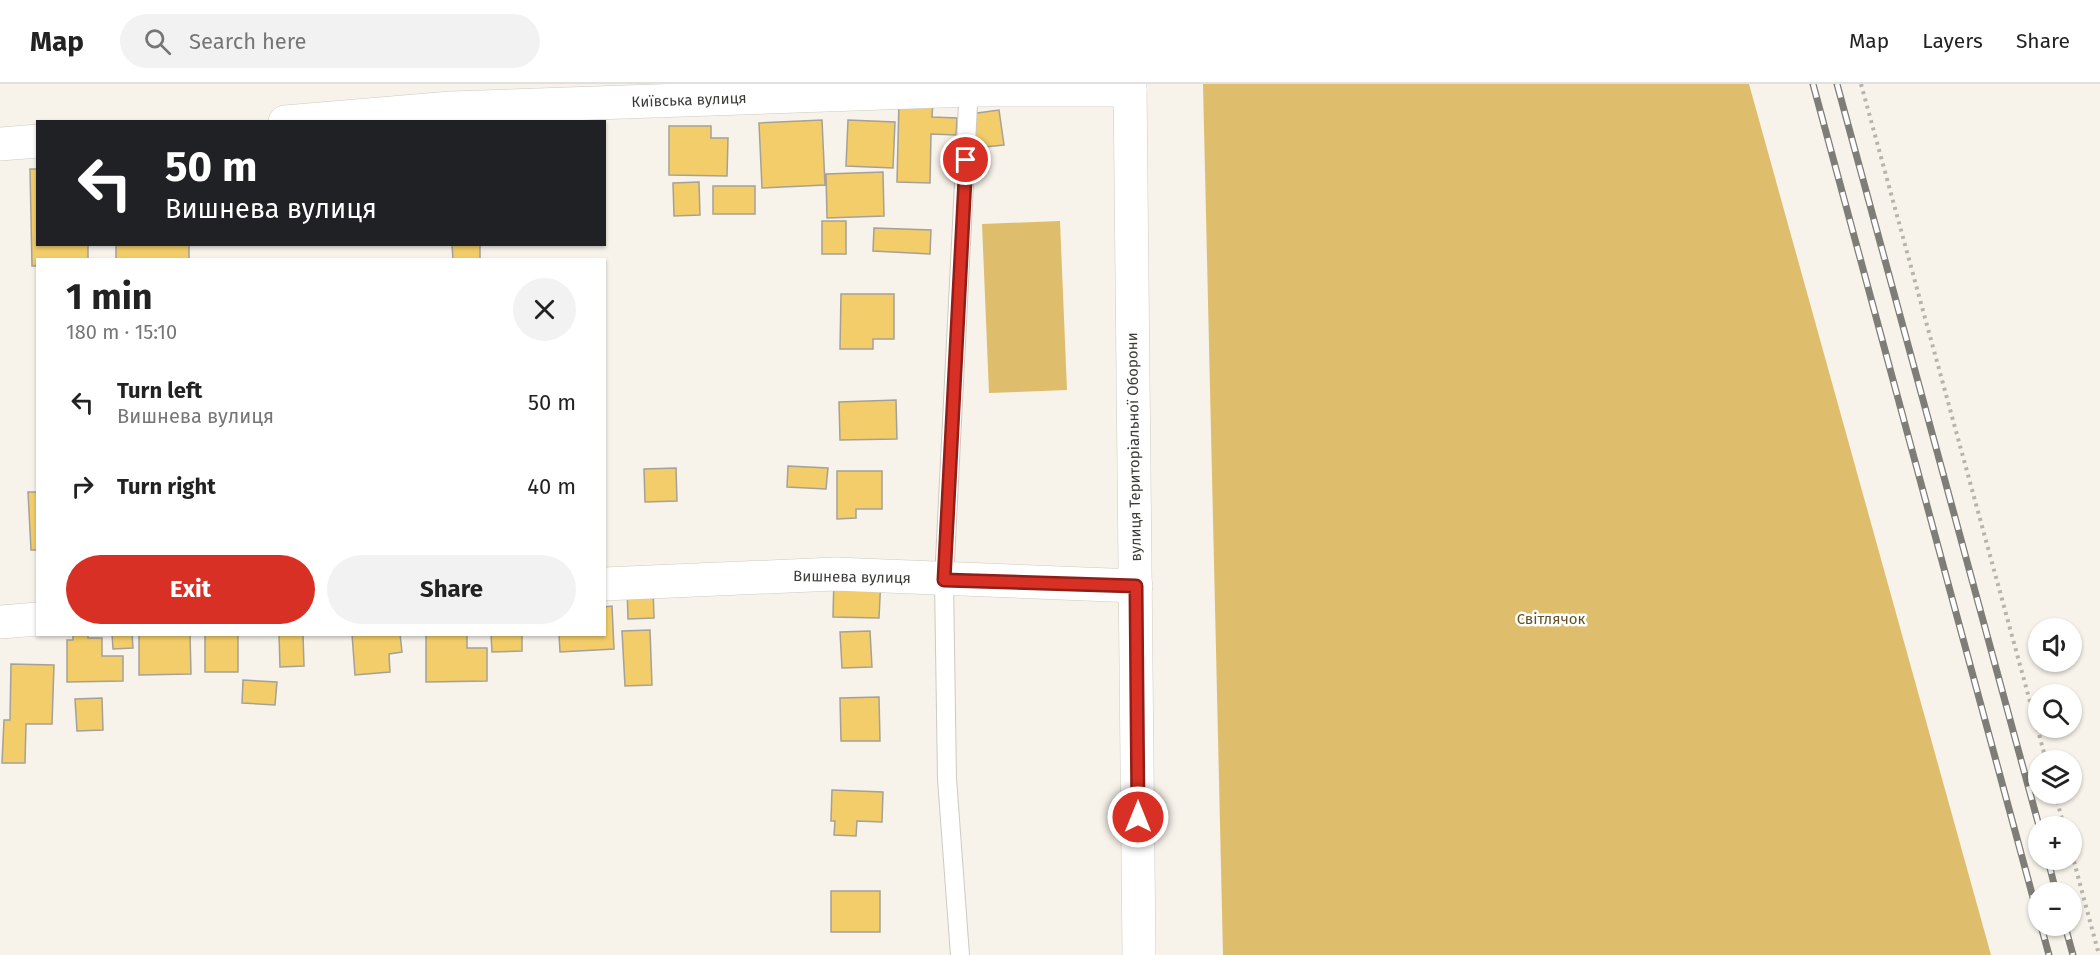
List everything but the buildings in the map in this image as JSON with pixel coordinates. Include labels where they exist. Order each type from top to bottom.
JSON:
[{"type":"street","name":"Київська вулиця","points":[[309,120],[451,108],[970,87],[1130,87]]},
{"type":"street","name":"вулиця Територіальної Оборони","points":[[1130,87],[1139,955]]},
{"type":"street","points":[[0,144],[36,141]]},
{"type":"street","name":"Вишнева вулиця","points":[[606,584],[835,574],[1136,586]]},
{"type":"street","points":[[0,622],[36,619]]},
{"type":"lane","points":[[960,955],[948,779],[944,580],[970,87]]},
{"type":"path","points":[[1861,84],[2043,750]]},
{"type":"path","points":[[2076,870],[2099,955]]},
{"type":"green space","name":"Світлячок","points":[[1203,84],[1749,84],[1991,955],[1223,955]]},
{"type":"green space","points":[[1060,221],[1067,390],[989,393],[982,224]]},
{"type":"railway","points":[[1813,84],[2029,882]]},
{"type":"railway","points":[[1837,84],[2036,816]]},
{"type":"railway","points":[[2050,870],[2054,882]]},
{"type":"railway","points":[[2044,936],[2049,955]]},
{"type":"railway","points":[[2068,936],[2073,955]]},
{"type":"route","points":[[966,160],[944,580],[1136,586],[1138,817]]}]
